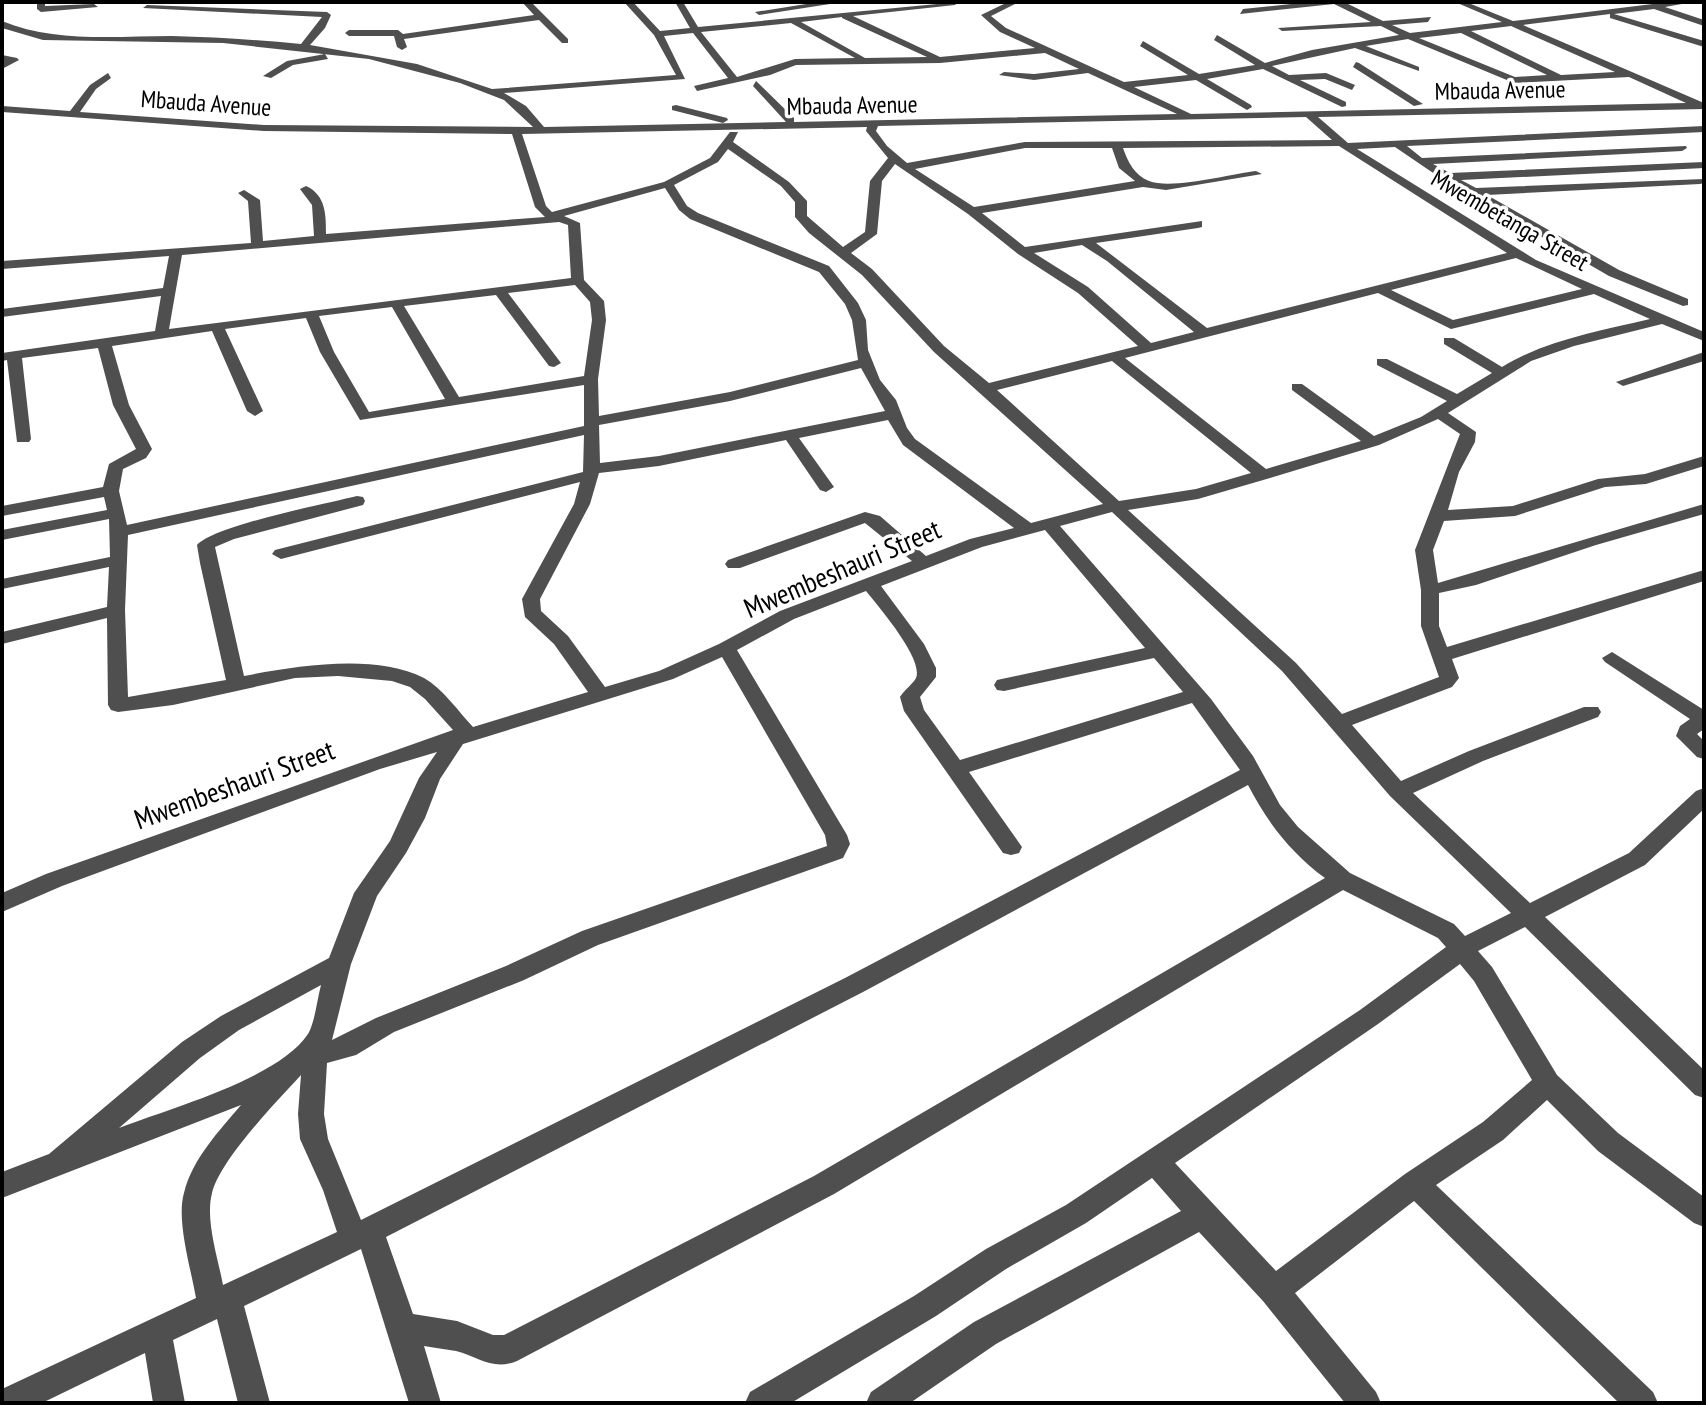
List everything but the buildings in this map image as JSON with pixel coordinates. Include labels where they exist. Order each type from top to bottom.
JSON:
[{"type":"street","points":[[41,2],[41,9],[97,4]]},
{"type":"street","points":[[302,48],[322,26],[337,2]]},
{"type":"street","points":[[526,2],[565,41]]},
{"type":"street","points":[[490,91],[682,77],[658,34],[628,2]]},
{"type":"street","points":[[690,20],[839,2]]},
{"type":"street","points":[[985,15],[1015,2]]},
{"type":"street","points":[[1232,5],[1256,2]]},
{"type":"street","points":[[1243,12],[1337,2],[1514,80],[1632,74]]},
{"type":"street","points":[[1459,2],[1702,106]]},
{"type":"street","points":[[1640,2],[1704,23]]},
{"type":"street","points":[[1125,85],[1266,66],[1355,45],[1412,36],[1653,6],[1692,2],[1704,5]]},
{"type":"street","points":[[683,3],[696,31],[733,78]]},
{"type":"street","points":[[80,19],[97,4]]},
{"type":"street","points":[[658,34],[957,4]]},
{"type":"street","points":[[283,25],[141,12],[257,11],[328,16]]},
{"type":"street","points":[[973,11],[985,15],[1003,30],[1190,116]]},
{"type":"street","points":[[1605,14],[1704,44]]},
{"type":"street","points":[[845,16],[940,60]]},
{"type":"street","points":[[401,37],[540,17]]},
{"type":"street","points":[[1282,28],[1330,28],[1428,19]]},
{"type":"street","points":[[794,21],[863,59]]},
{"type":"street","points":[[775,23],[784,29]]},
{"type":"street","points":[[2,24],[11,31],[51,36],[302,48],[402,62],[490,91],[522,108],[542,131]]},
{"type":"street","points":[[309,26],[322,26]]},
{"type":"street","points":[[51,36],[67,28]]},
{"type":"street","points":[[1464,31],[1562,79]]},
{"type":"street","points":[[349,33],[398,33],[401,37],[402,62]]},
{"type":"street","points":[[1217,38],[1238,53],[1342,104]]},
{"type":"street","points":[[1143,44],[1247,107]]},
{"type":"street","points":[[1355,45],[1416,69]]},
{"type":"street","points":[[697,88],[767,73],[795,62],[940,60],[1045,50]]},
{"type":"street","points":[[812,51],[825,60]]},
{"type":"street","points":[[268,76],[292,63],[349,53]]},
{"type":"street","points":[[2,58],[14,60],[2,66]]},
{"type":"street","points":[[1356,65],[1418,104]]},
{"type":"street","points":[[1004,75],[1034,77],[1090,70]]},
{"type":"street","points":[[72,115],[93,87],[108,76]]},
{"type":"street","points":[[1291,77],[1326,76],[1352,87]]},
{"type":"street","points":[[756,84],[790,120]]},
{"type":"street","points":[[676,108],[703,117],[727,120],[790,120],[1590,100],[1678,94]]},
{"type":"street","name":"Mbauda Avenue","points":[[2,109],[264,128],[542,131],[872,128],[1190,116],[1312,118],[1702,106]]},
{"type":"street","points":[[1654,107],[1701,131]]},
{"type":"street","points":[[1466,111],[1594,199]]},
{"type":"street","points":[[2,122],[38,113]]},
{"type":"street","points":[[872,128],[1091,126],[1312,118]]},
{"type":"street","name":"Mwembetanga Street","points":[[1312,118],[1343,144],[1518,254],[1592,291],[1704,337]]},
{"type":"street","points":[[1091,126],[1110,143],[1125,168],[1142,183]]},
{"type":"street","points":[[2,265],[257,246],[556,217],[668,184],[714,160],[739,128]]},
{"type":"street","points":[[872,128],[894,158],[905,167],[972,211],[1022,251],[1083,290],[1149,348]]},
{"type":"street","points":[[516,131],[541,207],[556,217],[574,223],[578,281],[597,301],[599,320],[591,379],[591,472],[582,504],[531,599],[530,607],[532,613],[561,640],[601,696]]},
{"type":"street","points":[[905,167],[1025,145],[1343,144],[1701,131]]},
{"type":"street","points":[[1651,132],[1704,163]]},
{"type":"street","points":[[1395,142],[1446,177],[1614,273],[1683,302]]},
{"type":"street","points":[[727,143],[785,184],[801,201],[801,217],[813,230],[867,272],[939,349],[1289,667],[1398,791],[1704,1087]]},
{"type":"street","points":[[1420,161],[1682,148]]},
{"type":"street","points":[[844,252],[871,234],[876,181],[894,158]]},
{"type":"street","points":[[1446,177],[1704,163]]},
{"type":"street","points":[[972,211],[1073,197],[1142,183],[1166,187],[1256,174]]},
{"type":"street","points":[[1473,192],[1700,181]]},
{"type":"street","points":[[668,184],[683,208],[694,216],[824,269],[851,303],[859,320],[865,362],[873,381],[889,400],[899,428],[909,442],[937,465],[1038,526],[1159,651],[1197,695],[1232,740],[1271,809],[1290,833],[1342,879],[1446,931],[1483,974],[1548,1083],[1608,1142],[1704,1214]]},
{"type":"street","points":[[306,189],[316,195],[319,204],[320,240]]},
{"type":"street","points":[[244,193],[254,200],[257,246]]},
{"type":"street","points":[[1022,251],[1198,224]]},
{"type":"street","points":[[1084,241],[1111,258],[1206,334]]},
{"type":"street","points":[[161,334],[176,252]]},
{"type":"street","points":[[984,389],[1518,254]]},
{"type":"street","points":[[23,439],[8,356],[311,313],[578,281]]},
{"type":"street","points":[[1381,290],[1451,325],[1592,291]]},
{"type":"street","points":[[2,313],[168,291]]},
{"type":"street","points":[[500,291],[554,363]]},
{"type":"street","points":[[396,303],[455,403]]},
{"type":"street","points":[[311,313],[361,416],[591,379]]},
{"type":"street","name":"Mwembeshauri Street","points":[[2,903],[54,880],[462,735],[666,675],[726,648],[787,615],[871,585],[923,562],[1038,526],[1113,507],[1198,494],[1373,442],[1437,412],[1540,352],[1661,320]]},
{"type":"street","points":[[217,326],[255,411]]},
{"type":"street","points":[[1449,341],[1502,373]]},
{"type":"street","points":[[104,343],[121,405],[144,449],[140,455],[113,469],[111,491],[118,522],[120,560],[116,610],[118,705],[160,700],[309,671],[338,670],[394,675],[417,683],[432,694],[462,735],[430,778],[398,847],[366,893],[339,964],[317,1048],[311,1114],[314,1139],[403,1328],[425,1403]]},
{"type":"street","points":[[1114,356],[1264,475]]},
{"type":"street","points":[[1623,382],[1704,356]]},
{"type":"street","points":[[2,535],[118,522],[737,395],[865,362]]},
{"type":"street","points":[[1382,362],[1457,400]]},
{"type":"street","points":[[1297,387],[1373,442]]},
{"type":"street","points":[[1338,723],[1445,683],[1449,678],[1430,626],[1427,605],[1430,590],[1424,550],[1451,472],[1467,442],[1468,432],[1437,412]]},
{"type":"street","points":[[281,554],[591,472],[895,414]]},
{"type":"street","points":[[789,434],[826,487]]},
{"type":"street","points":[[1438,516],[1515,511],[1604,482],[1646,479],[1704,461]]},
{"type":"street","points":[[2,511],[111,491]]},
{"type":"street","points":[[236,684],[230,644],[209,570],[206,545],[228,535],[357,501]]},
{"type":"street","points":[[1430,590],[1470,581],[1590,541],[1704,509]]},
{"type":"street","points":[[734,564],[865,517],[874,520],[923,562]]},
{"type":"street","points":[[2,584],[120,560]]},
{"type":"street","points":[[1443,655],[1704,575]]},
{"type":"street","points":[[871,585],[922,656],[926,676],[912,691],[914,711],[1011,847]]},
{"type":"street","points":[[2,638],[116,610]]},
{"type":"street","points":[[2,1185],[256,1087],[285,1072],[317,1048],[347,1047],[385,1025],[515,973],[590,938],[793,870],[835,852],[839,844],[836,835],[726,648]]},
{"type":"street","points":[[1004,685],[1159,651]]},
{"type":"street","points":[[1612,658],[1704,719],[1687,731],[1686,736],[1704,752]]},
{"type":"street","points":[[953,769],[1197,695]]},
{"type":"street","points":[[1398,791],[1476,756],[1591,712]]},
{"type":"street","points":[[7,1403],[361,1235],[854,985],[1252,773]]},
{"type":"street","points":[[761,1403],[925,1306],[996,1259],[1076,1214],[1369,1017],[1463,948],[1637,859],[1704,796]]},
{"type":"street","points":[[403,1328],[457,1336],[493,1350],[506,1350],[824,1185],[1342,879]]},
{"type":"street","points":[[60,1161],[191,1050],[230,1023],[339,964]]},
{"type":"street","points":[[254,1403],[220,1302],[196,1197],[203,1174],[285,1072]]},
{"type":"street","points":[[1274,1291],[1415,1183],[1493,1131],[1548,1083]]},
{"type":"street","points":[[1156,1162],[1274,1291],[1365,1403]]},
{"type":"street","points":[[1415,1183],[1642,1403]]},
{"type":"street","points":[[882,1403],[985,1333],[1202,1215]]},
{"type":"street","points":[[156,1332],[169,1403]]}]
